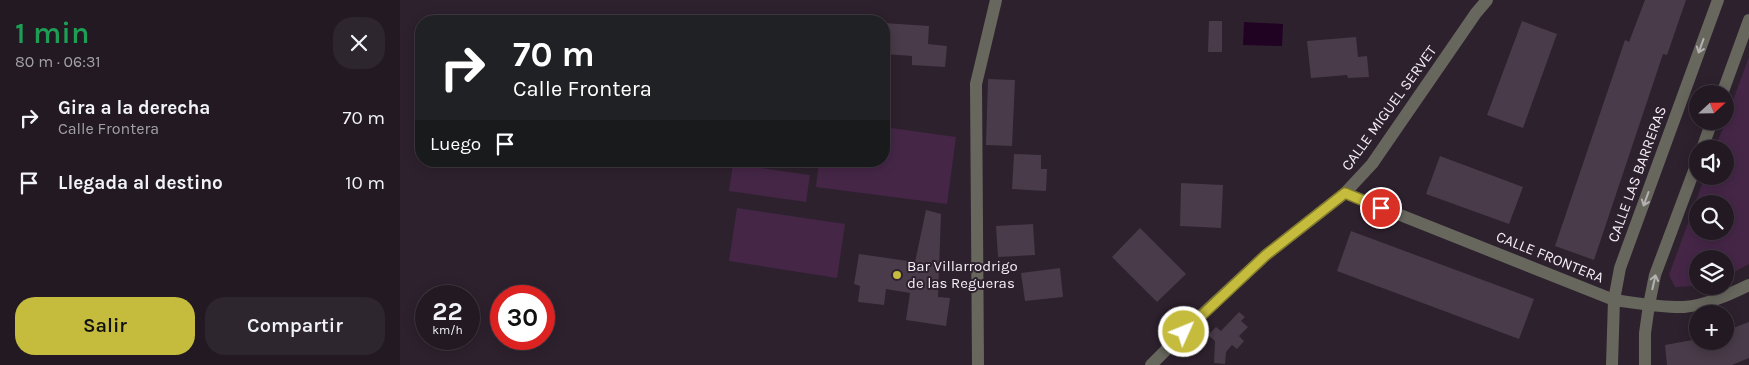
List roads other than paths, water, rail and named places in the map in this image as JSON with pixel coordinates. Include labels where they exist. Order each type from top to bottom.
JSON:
[{"type":"street","points":[[978,365],[976,84],[996,0]]},
{"type":"street","name":"CALLE MIGUEL SERVET","points":[[1151,365],[1194,321],[1266,255],[1345,193],[1372,164],[1476,13],[1487,0]]},
{"type":"street","name":"CALLE LAS BARRERAS","points":[[1612,365],[1614,300],[1620,268],[1718,0]]},
{"type":"street","points":[[1725,85],[1749,20]]},
{"type":"street","points":[[1645,365],[1645,333],[1655,275],[1689,184]]},
{"type":"street","name":"CALLE FRONTERA","points":[[1345,193],[1614,300],[1683,307],[1725,297],[1749,285]]},
{"type":"place","name":"Bar Villarrodrigo de las Regueras","points":[[897,275]]}]
